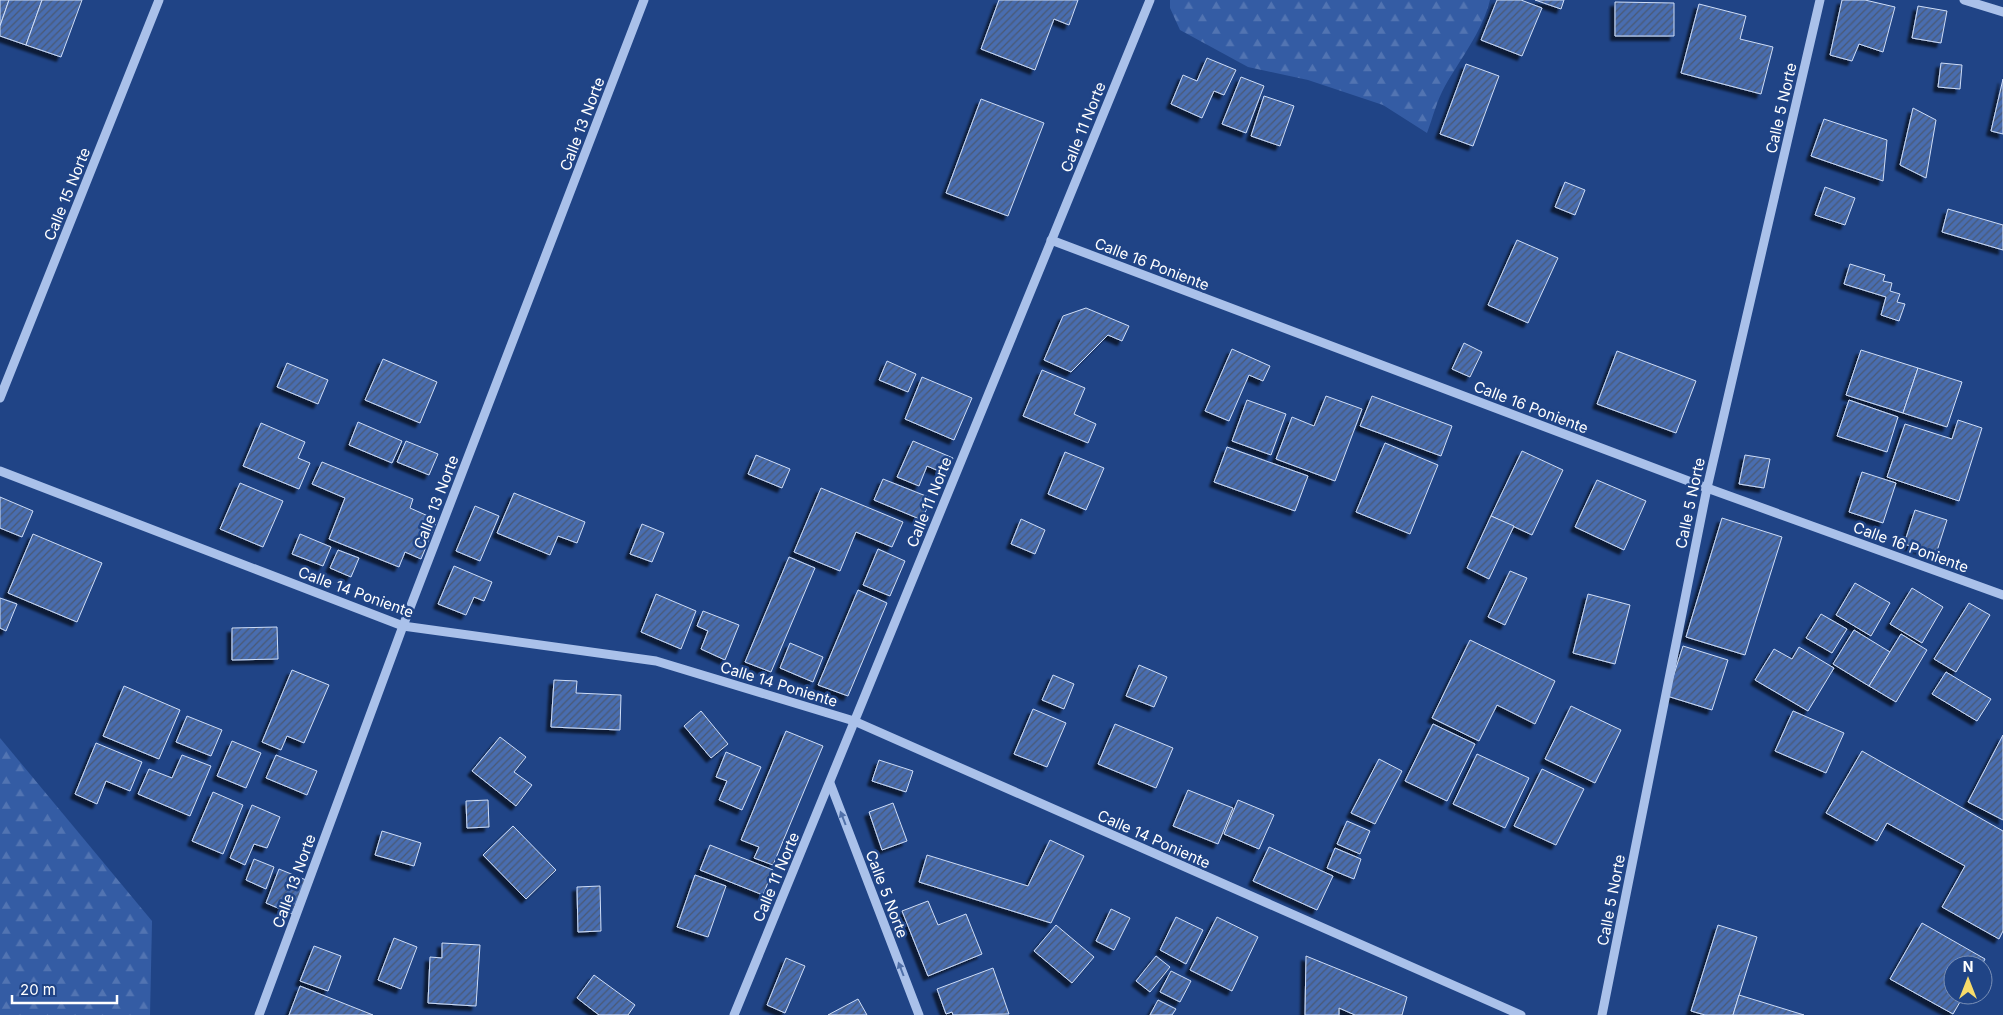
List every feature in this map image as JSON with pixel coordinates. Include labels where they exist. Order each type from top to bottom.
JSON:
[{"type":"street","name":"Calle 15 Norte","points":[[0,398],[158,0]]},
{"type":"street","name":"Calle 13 Norte","points":[[259,1015],[403,626],[644,0]]},
{"type":"street","name":"Calle 11 Norte","points":[[734,1015],[1150,0]]},
{"type":"street","name":"Calle 5 Norte","points":[[1602,1015],[1707,488],[1820,0]]},
{"type":"street","points":[[1964,0],[2003,12]]},
{"type":"street","name":"Calle 16 Poniente","points":[[1051,240],[1707,488],[2003,595]]},
{"type":"street","name":"Calle 14 Poniente","points":[[0,471],[403,626],[656,661],[854,721],[1521,1015]]},
{"type":"street","name":"Calle 5 Norte","points":[[830,783],[918,1015]]},
{"type":"green space","points":[[1170,0],[1490,0],[1482,23],[1442,91],[1427,133],[1383,105],[1308,80],[1248,67],[1180,30],[1170,8]]},
{"type":"green space","points":[[0,738],[152,921],[150,1015],[0,1015]]},
{"type":"building","points":[[0,0],[9,0],[0,26]]},
{"type":"building","points":[[9,0],[42,0],[26,45],[0,36],[0,26]]},
{"type":"building","points":[[42,0],[82,0],[61,57],[26,45]]},
{"type":"building","points":[[999,0],[1078,0],[1069,25],[1054,19],[1035,70],[981,49]]},
{"type":"building","points":[[1497,0],[1521,0],[1542,8],[1522,56],[1481,40]]},
{"type":"building","points":[[1535,0],[1564,0],[1561,9]]},
{"type":"building","points":[[1842,0],[1865,0],[1895,7],[1883,52],[1859,44],[1852,61],[1830,55]]},
{"type":"building","points":[[1615,2],[1674,3],[1674,36],[1615,36]]},
{"type":"building","points":[[1699,4],[1746,16],[1740,39],[1773,47],[1761,94],[1681,73]]},
{"type":"building","points":[[1918,6],[1947,11],[1941,43],[1912,38]]},
{"type":"building","points":[[1207,58],[1236,70],[1224,95],[1214,91],[1202,118],[1171,104],[1183,75],[1197,81]]},
{"type":"building","points":[[1941,63],[1962,65],[1960,89],[1938,87]]},
{"type":"building","points":[[1466,64],[1499,76],[1473,146],[1440,134]]},
{"type":"building","points":[[1241,77],[1264,86],[1246,133],[1222,124]]},
{"type":"building","points":[[2003,79],[2003,134],[1991,131]]},
{"type":"building","points":[[1264,96],[1294,106],[1280,146],[1251,136]]},
{"type":"building","points":[[981,99],[1044,123],[1008,216],[946,193]]},
{"type":"building","points":[[1913,108],[1936,120],[1926,178],[1900,165]]},
{"type":"building","points":[[1824,119],[1887,140],[1883,181],[1811,156]]},
{"type":"building","points":[[1565,182],[1585,190],[1575,215],[1555,207]]},
{"type":"building","points":[[1825,187],[1855,198],[1845,225],[1815,215]]},
{"type":"building","points":[[1948,209],[2003,225],[2003,250],[1942,232]]},
{"type":"building","points":[[1517,240],[1558,258],[1528,323],[1488,305]]},
{"type":"building","points":[[1850,264],[1885,275],[1883,281],[1892,283],[1890,291],[1900,294],[1897,302],[1905,304],[1899,321],[1881,315],[1886,297],[1844,284]]},
{"type":"building","points":[[1086,308],[1129,326],[1122,341],[1108,335],[1071,372],[1044,360],[1063,316]]},
{"type":"building","points":[[1464,343],[1482,352],[1470,377],[1452,369]]},
{"type":"building","points":[[1232,349],[1270,366],[1263,381],[1249,375],[1229,421],[1205,411]]},
{"type":"building","points":[[1861,350],[1918,368],[1903,413],[1846,395]]},
{"type":"building","points":[[1617,351],[1696,381],[1676,433],[1597,404]]},
{"type":"building","points":[[383,359],[437,382],[420,423],[365,400]]},
{"type":"building","points":[[887,361],[916,374],[908,392],[879,380]]},
{"type":"building","points":[[287,363],[328,380],[318,404],[277,387]]},
{"type":"building","points":[[1918,368],[1962,382],[1947,427],[1903,413]]},
{"type":"building","points":[[1042,370],[1085,388],[1074,414],[1096,424],[1088,443],[1023,416]]},
{"type":"building","points":[[922,377],[972,398],[954,440],[905,419]]},
{"type":"building","points":[[1326,396],[1362,409],[1335,481],[1276,459],[1292,417],[1314,426]]},
{"type":"building","points":[[1372,396],[1452,426],[1441,456],[1360,426]]},
{"type":"building","points":[[1247,400],[1286,414],[1271,455],[1232,441]]},
{"type":"building","points":[[1849,400],[1898,417],[1887,452],[1837,436]]},
{"type":"building","points":[[1958,420],[1982,428],[1959,501],[1887,477],[1905,424],[1952,439]]},
{"type":"building","points":[[358,422],[402,441],[392,463],[349,445]]},
{"type":"building","points":[[261,423],[305,442],[298,458],[310,463],[299,489],[243,466]]},
{"type":"building","points":[[406,441],[438,454],[429,475],[397,462]]},
{"type":"building","points":[[913,441],[953,458],[946,474],[927,466],[919,486],[897,477]]},
{"type":"building","points":[[1385,443],[1438,465],[1410,534],[1356,512]]},
{"type":"building","points":[[1227,447],[1308,476],[1295,511],[1214,482]]},
{"type":"building","points":[[1522,451],[1563,470],[1532,535],[1491,516]]},
{"type":"building","points":[[1065,452],[1104,468],[1086,510],[1048,494]]},
{"type":"building","points":[[756,455],[790,469],[782,488],[748,474]]},
{"type":"building","points":[[1745,455],[1770,459],[1764,488],[1739,484]]},
{"type":"building","points":[[322,462],[413,499],[410,508],[437,520],[421,559],[405,552],[399,567],[329,539],[345,498],[312,484]]},
{"type":"building","points":[[1862,472],[1896,483],[1883,523],[1849,512]]},
{"type":"building","points":[[883,479],[931,498],[922,520],[874,500]]},
{"type":"building","points":[[1597,480],[1646,501],[1624,550],[1575,527]]},
{"type":"building","points":[[240,483],[283,501],[263,547],[220,529]]},
{"type":"building","points":[[821,488],[903,522],[892,547],[856,532],[840,571],[794,552]]},
{"type":"building","points":[[514,493],[585,522],[577,543],[558,536],[550,555],[497,533]]},
{"type":"building","points":[[0,497],[33,511],[22,537],[0,528]]},
{"type":"building","points":[[475,506],[499,516],[480,561],[456,551]]},
{"type":"building","points":[[1915,510],[1947,520],[1936,554],[1904,544]]},
{"type":"building","points":[[1491,516],[1514,526],[1489,579],[1467,568]]},
{"type":"building","points":[[1722,518],[1782,537],[1745,655],[1686,637]]},
{"type":"building","points":[[1021,519],[1045,530],[1035,554],[1011,544]]},
{"type":"building","points":[[642,524],[664,533],[652,562],[630,554]]},
{"type":"building","points":[[33,534],[102,563],[77,622],[8,593]]},
{"type":"building","points":[[300,534],[331,547],[323,566],[292,554]]},
{"type":"building","points":[[878,549],[905,561],[890,596],[863,585]]},
{"type":"building","points":[[338,550],[359,558],[351,577],[330,568]]},
{"type":"building","points":[[789,557],[815,568],[771,672],[745,662]]},
{"type":"building","points":[[454,566],[492,582],[484,601],[474,597],[466,615],[438,604]]},
{"type":"building","points":[[1510,571],[1527,578],[1505,625],[1488,617]]},
{"type":"building","points":[[1855,583],[1890,603],[1871,636],[1836,615]]},
{"type":"building","points":[[1912,588],[1943,607],[1922,643],[1890,624]]},
{"type":"building","points":[[858,590],[887,603],[848,696],[818,685]]},
{"type":"building","points":[[656,594],[696,611],[681,649],[641,632]]},
{"type":"building","points":[[1588,594],[1630,605],[1615,664],[1573,653]]},
{"type":"building","points":[[0,598],[17,604],[6,631],[0,628]]},
{"type":"building","points":[[1969,603],[1990,615],[1956,672],[1934,659]]},
{"type":"building","points":[[703,611],[739,625],[725,660],[701,649],[708,631],[697,626]]},
{"type":"building","points":[[1821,614],[1847,629],[1832,653],[1806,638]]},
{"type":"building","points":[[277,627],[278,659],[232,660],[232,628]]},
{"type":"building","points":[[1854,630],[1890,652],[1869,686],[1833,664]]},
{"type":"building","points":[[1901,634],[1927,650],[1896,702],[1869,686]]},
{"type":"building","points":[[1470,640],[1555,681],[1535,724],[1497,705],[1479,741],[1432,718]]},
{"type":"building","points":[[790,643],[823,657],[813,682],[780,668]]},
{"type":"building","points":[[1683,646],[1728,660],[1712,710],[1667,696]]},
{"type":"building","points":[[1799,647],[1834,668],[1808,711],[1755,680],[1774,649],[1792,659]]},
{"type":"building","points":[[1139,665],[1167,677],[1154,707],[1126,696]]},
{"type":"building","points":[[292,670],[329,685],[304,743],[287,736],[281,750],[262,742]]},
{"type":"building","points":[[1946,672],[1991,699],[1977,721],[1932,694]]},
{"type":"building","points":[[1053,675],[1074,684],[1064,709],[1042,700]]},
{"type":"building","points":[[554,680],[577,681],[576,693],[621,695],[620,730],[551,727]]},
{"type":"building","points":[[124,686],[180,710],[159,759],[103,736]]},
{"type":"building","points":[[1571,706],[1621,730],[1595,783],[1545,759]]},
{"type":"building","points":[[1033,709],[1066,723],[1047,767],[1014,754]]},
{"type":"building","points":[[701,711],[728,744],[711,758],[684,726]]},
{"type":"building","points":[[1793,711],[1844,733],[1826,773],[1775,751]]},
{"type":"building","points":[[187,716],[222,730],[211,756],[176,742]]},
{"type":"building","points":[[1115,724],[1173,748],[1156,788],[1098,764]]},
{"type":"building","points":[[1433,724],[1475,744],[1447,801],[1405,781]]},
{"type":"building","points":[[786,731],[823,746],[773,865],[754,858],[759,847],[741,840]]},
{"type":"building","points":[[2003,735],[2003,820],[1968,802]]},
{"type":"building","points":[[500,737],[526,757],[514,772],[532,785],[516,806],[472,771]]},
{"type":"building","points":[[232,741],[261,753],[246,788],[217,776]]},
{"type":"building","points":[[96,743],[142,762],[130,791],[106,781],[97,804],[75,794]]},
{"type":"building","points":[[1862,751],[2003,831],[2003,931],[1999,939],[1942,907],[1965,866],[1887,823],[1877,841],[1826,813]]},
{"type":"building","points":[[726,752],[761,767],[742,810],[719,800],[727,781],[716,777]]},
{"type":"building","points":[[1477,754],[1529,778],[1505,828],[1453,804]]},
{"type":"building","points":[[182,755],[211,766],[190,816],[138,794],[149,769],[172,778]]},
{"type":"building","points":[[276,755],[317,771],[307,795],[266,778]]},
{"type":"building","points":[[1379,759],[1402,771],[1375,824],[1351,813]]},
{"type":"building","points":[[879,760],[913,771],[906,792],[872,781]]},
{"type":"building","points":[[1542,769],[1584,789],[1556,845],[1514,826]]},
{"type":"building","points":[[1188,790],[1233,808],[1218,844],[1173,826]]},
{"type":"building","points":[[213,792],[243,805],[223,854],[192,841]]},
{"type":"building","points":[[488,800],[489,827],[467,828],[466,801]]},
{"type":"building","points":[[1238,800],[1274,815],[1259,849],[1224,834]]},
{"type":"building","points":[[893,803],[907,841],[882,850],[869,812]]},
{"type":"building","points":[[252,805],[280,817],[267,848],[254,844],[245,865],[230,858]]},
{"type":"building","points":[[1347,821],[1370,831],[1360,854],[1337,844]]},
{"type":"building","points":[[513,826],[556,870],[526,899],[483,855]]},
{"type":"building","points":[[382,831],[421,843],[414,866],[375,855]]},
{"type":"building","points":[[1050,840],[1084,856],[1051,923],[919,882],[927,855],[1028,886]]},
{"type":"building","points":[[710,845],[773,870],[763,895],[700,870]]},
{"type":"building","points":[[1269,847],[1333,876],[1317,910],[1253,881]]},
{"type":"building","points":[[1335,848],[1361,859],[1354,879],[1327,868]]},
{"type":"building","points":[[254,859],[274,867],[266,889],[246,880]]},
{"type":"building","points":[[279,869],[306,880],[292,914],[266,903]]},
{"type":"building","points":[[695,875],[726,886],[708,937],[677,927]]},
{"type":"building","points":[[600,886],[601,931],[578,932],[577,887]]},
{"type":"building","points":[[928,901],[938,925],[966,914],[982,954],[928,976],[902,911]]},
{"type":"building","points":[[1111,909],[1130,918],[1114,950],[1096,941]]},
{"type":"building","points":[[1176,917],[1203,930],[1186,964],[1160,950]]},
{"type":"building","points":[[1217,917],[1258,937],[1232,991],[1190,970]]},
{"type":"building","points":[[1922,923],[1978,955],[1943,955],[1943,1005],[1958,1005],[1953,1014],[1890,979]]},
{"type":"building","points":[[1056,925],[1094,957],[1072,983],[1034,951]]},
{"type":"building","points":[[1718,925],[1757,937],[1733,1015],[1705,1015],[1691,1011]]},
{"type":"building","points":[[394,938],[417,947],[401,989],[378,980]]},
{"type":"building","points":[[442,943],[480,945],[476,1006],[428,1003],[430,957],[442,958]]},
{"type":"building","points":[[314,946],[341,956],[328,991],[300,981]]},
{"type":"building","points":[[1156,956],[1170,967],[1150,992],[1136,981]]},
{"type":"building","points":[[1306,956],[1407,997],[1402,1015],[1355,1015],[1339,1008],[1339,1015],[1305,1015]]},
{"type":"building","points":[[786,958],[805,966],[785,1013],[767,1005]]},
{"type":"building","points":[[993,968],[1009,1014],[953,1015],[952,1012],[946,1014],[937,989]]},
{"type":"building","points":[[1171,971],[1191,981],[1180,1002],[1160,992]]},
{"type":"building","points":[[594,975],[635,1005],[628,1015],[599,1015],[577,998]]},
{"type":"building","points":[[300,986],[373,1015],[289,1015]]},
{"type":"building","points":[[1739,995],[1804,1015],[1733,1015]]},
{"type":"building","points":[[858,999],[867,1015],[828,1015]]},
{"type":"building","points":[[1158,1000],[1176,1009],[1172,1015],[1150,1015]]}]
